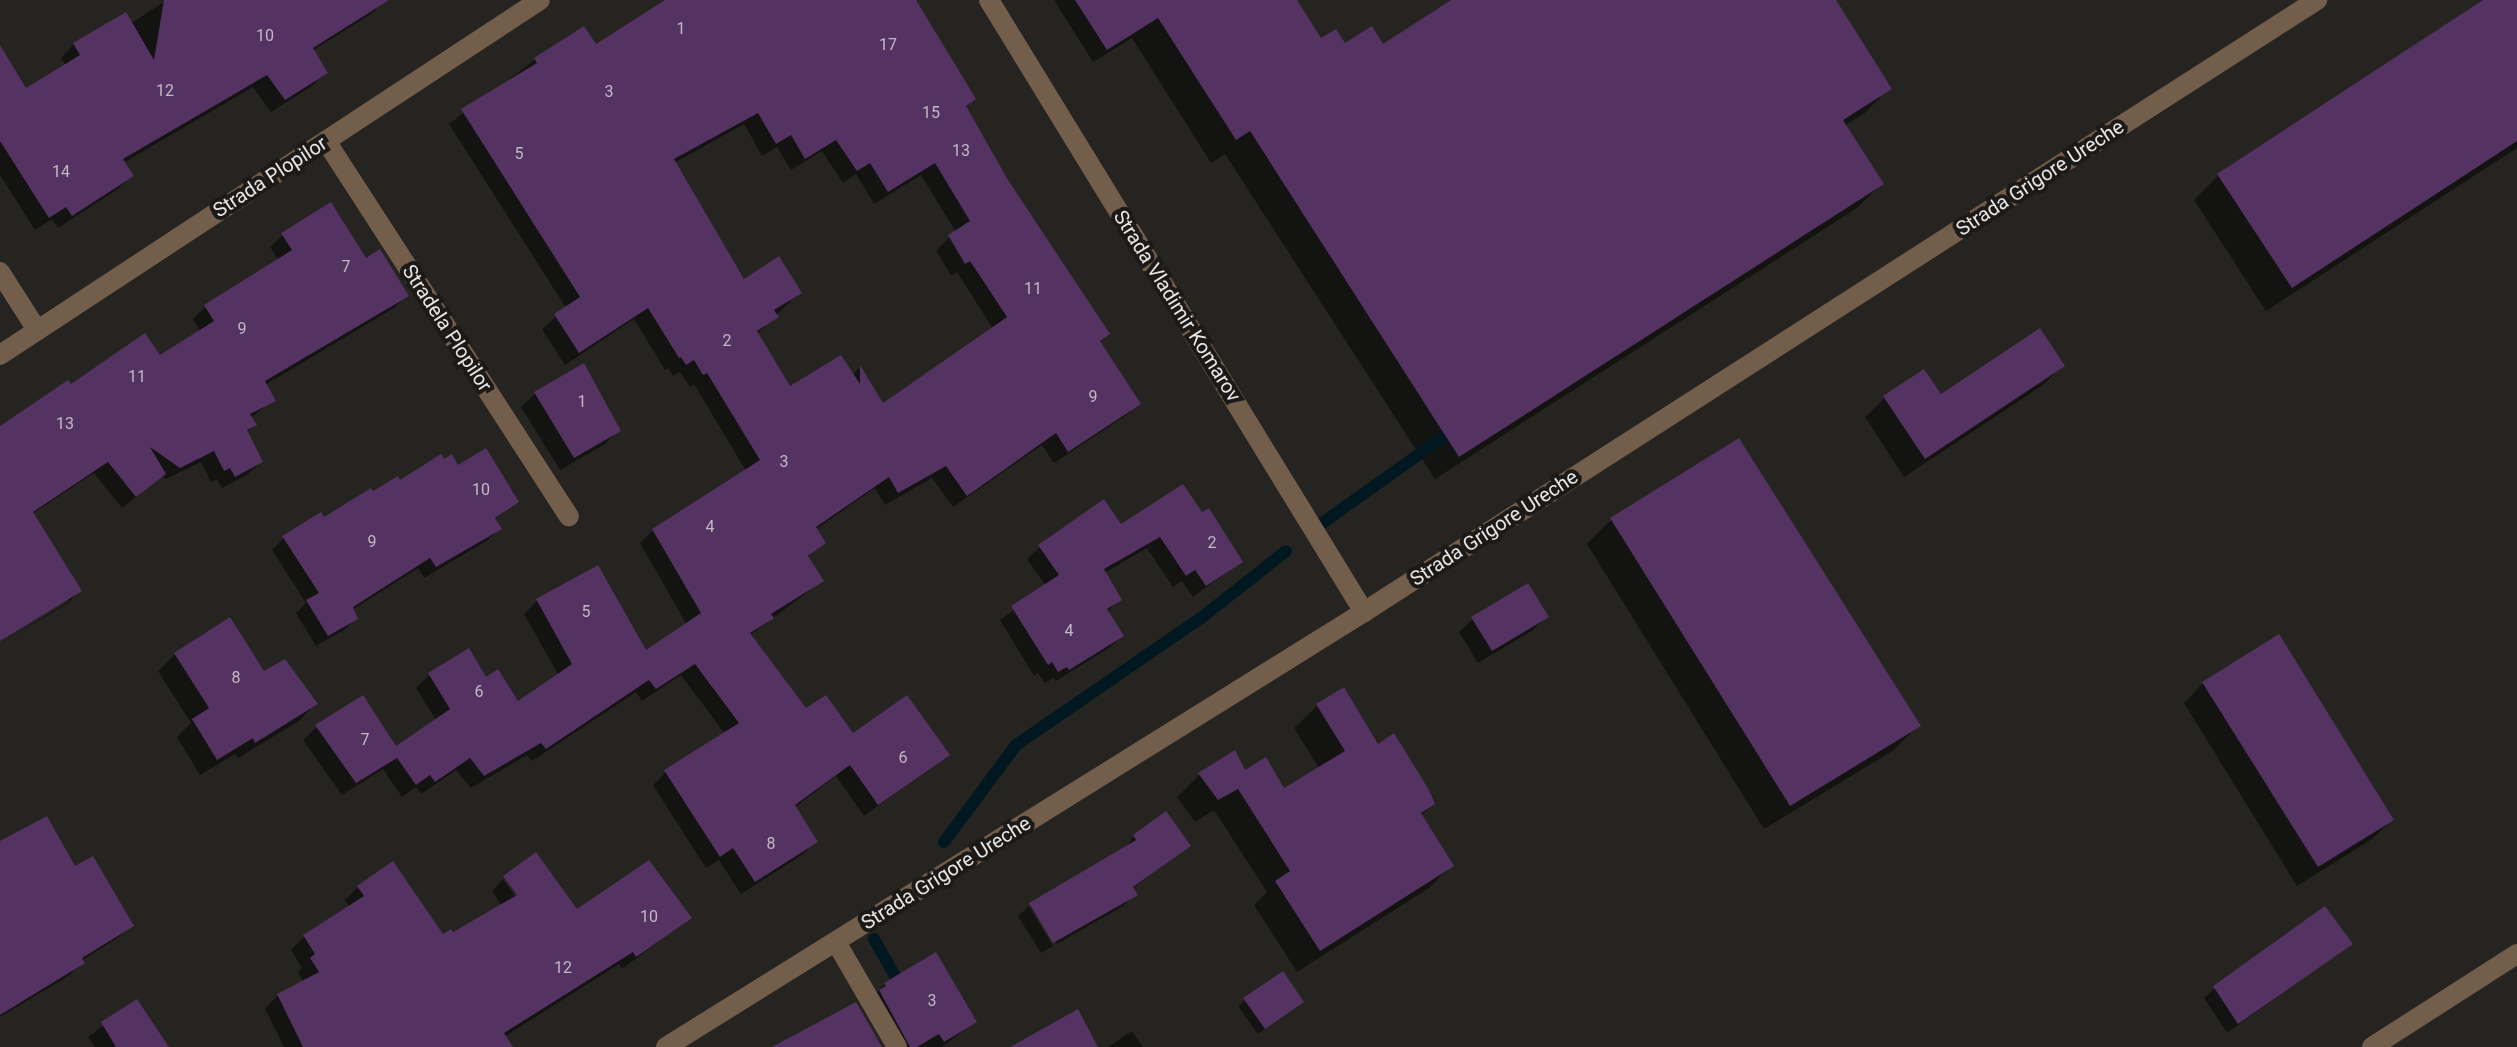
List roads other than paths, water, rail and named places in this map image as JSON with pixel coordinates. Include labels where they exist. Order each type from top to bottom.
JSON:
[{"type":"street","name":"Strada Plopilor","points":[[0,355],[540,0]]},
{"type":"street","name":"Strada Vladimir Komarov","points":[[989,0],[1364,612]]},
{"type":"street","name":"Strada Grigore Ureche","points":[[666,1047],[1364,612],[2317,0]]},
{"type":"street","name":"Stradela Plopilor","points":[[326,141],[569,516]]},
{"type":"street","points":[[0,272],[37,330]]},
{"type":"street","points":[[836,942],[897,1047]]},
{"type":"street","points":[[2372,1047],[2517,954]]},
{"type":"waterway","points":[[1318,526],[1456,428]]},
{"type":"waterway","points":[[944,842],[1016,745],[1201,618],[1286,551]]},
{"type":"waterway","points":[[874,939],[902,988]]}]
